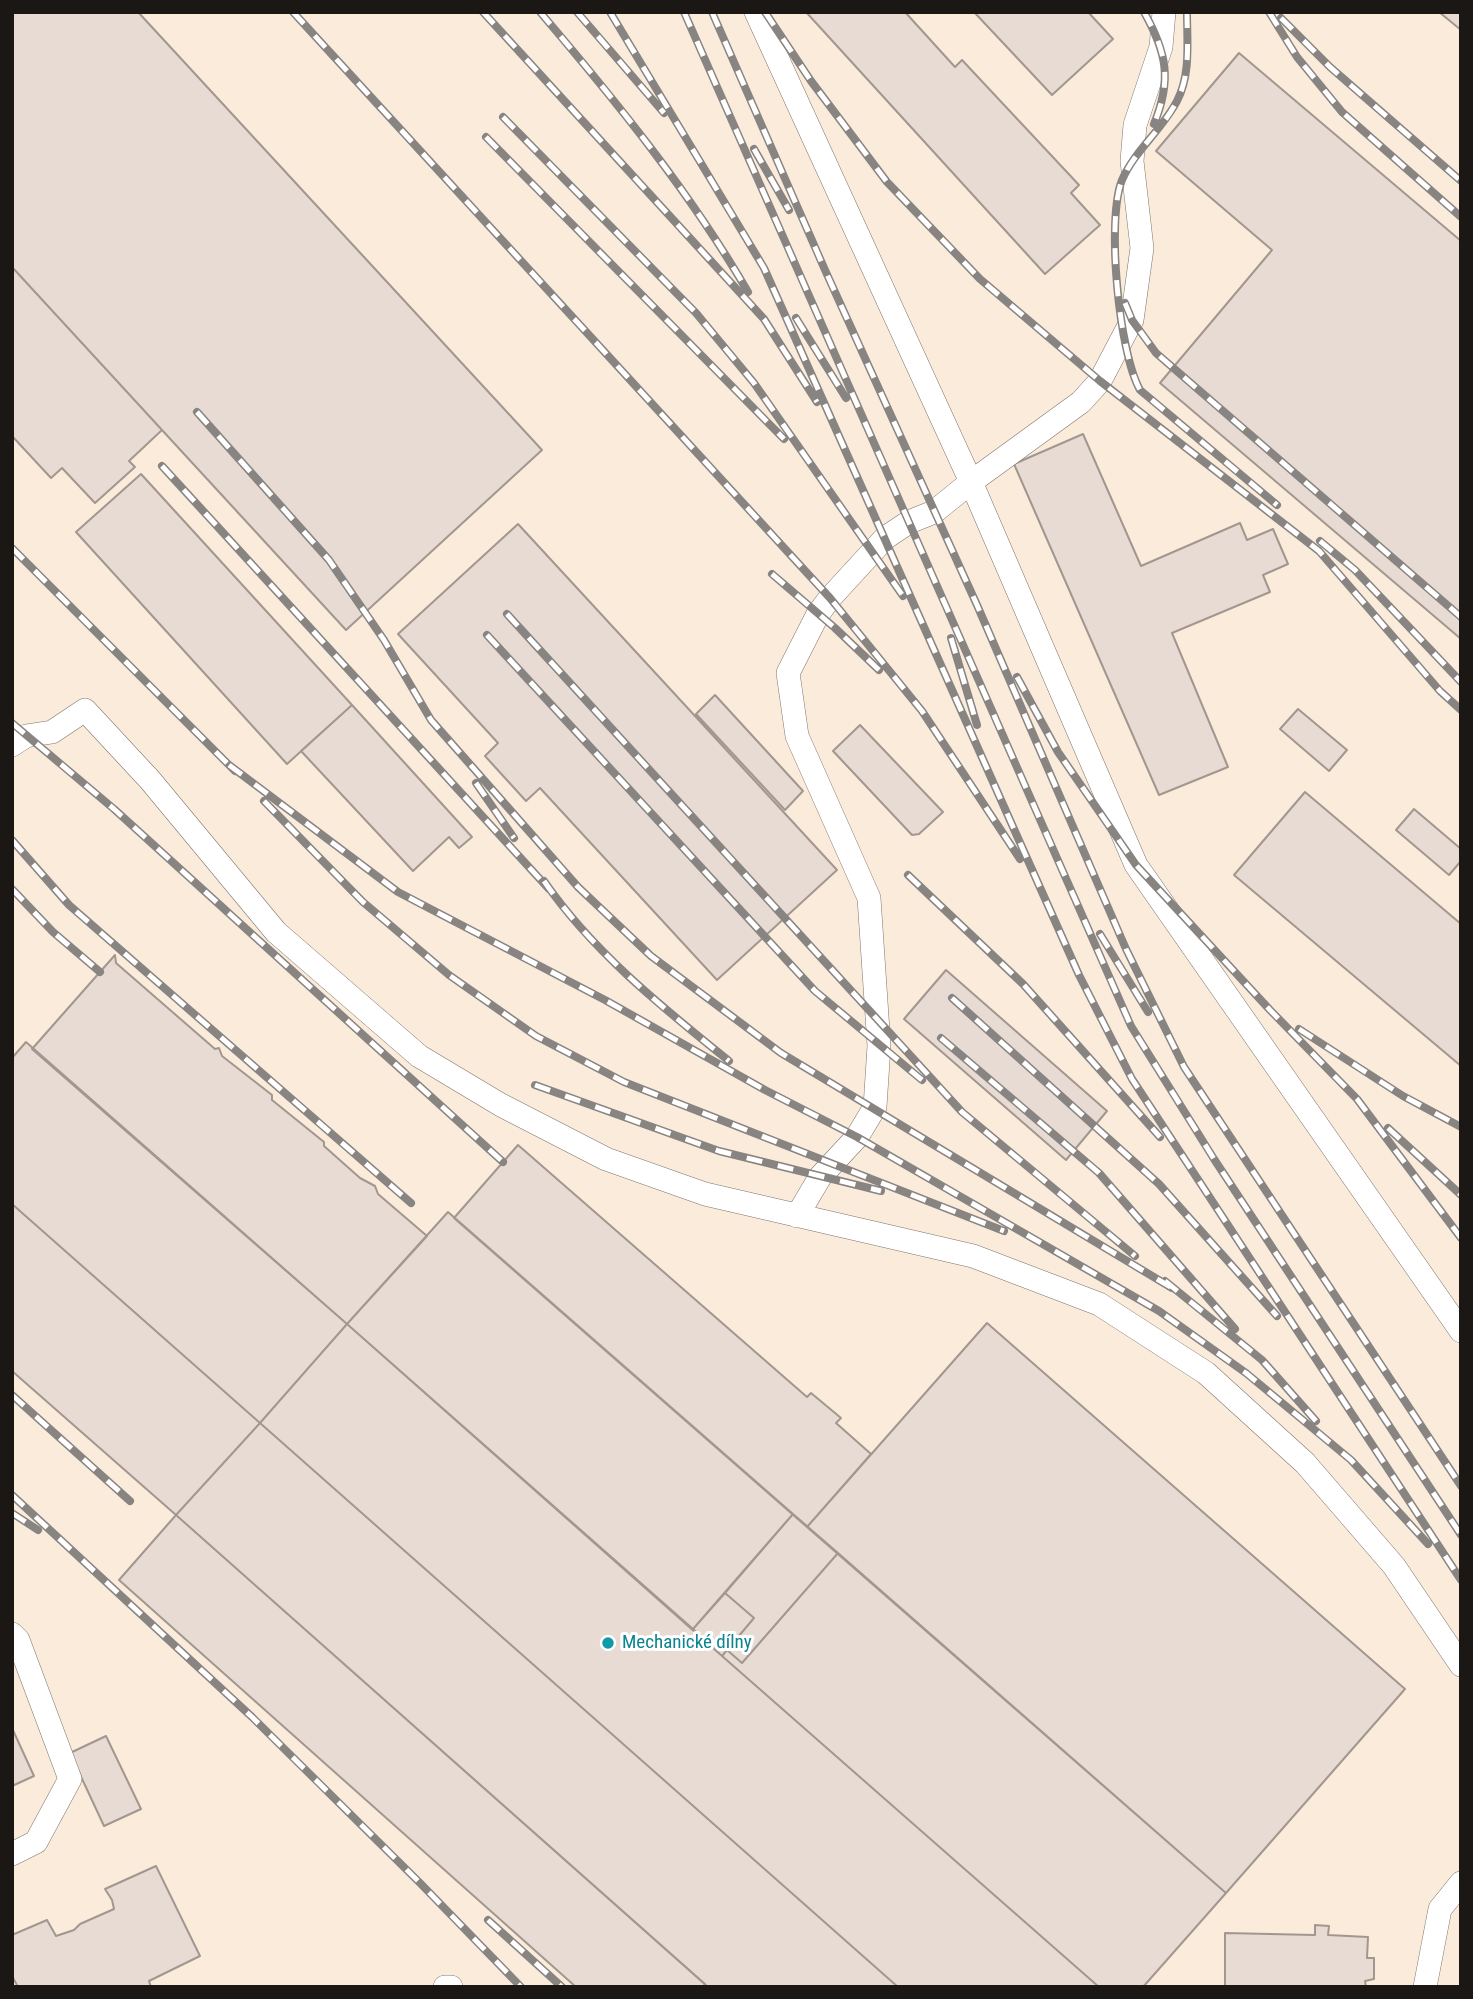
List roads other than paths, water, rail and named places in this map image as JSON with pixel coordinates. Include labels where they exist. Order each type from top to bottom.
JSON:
[{"type":"lane","points":[[756,12],[971,482],[1136,865],[1461,1331]]},
{"type":"lane","points":[[797,1216],[820,1177],[857,1138],[875,1107],[879,1046],[869,898],[797,736],[788,673],[818,614],[830,597],[885,538],[909,522],[934,512],[1082,402],[1100,381],[1132,320],[1142,248],[1132,161],[1135,125],[1161,47],[1164,12]]},
{"type":"lane","points":[[12,745],[26,736],[52,732],[85,710],[150,780],[276,932],[419,1056],[501,1105],[606,1159],[705,1194],[973,1256],[1099,1304],[1206,1373],[1314,1473],[1394,1566],[1461,1665]]},
{"type":"lane","points":[[12,1634],[18,1640],[70,1779],[36,1842],[12,1854]]},
{"type":"lane","points":[[1425,1987],[1440,1909],[1461,1883]]},
{"type":"lane","points":[[445,1987],[451,1987]]},
{"type":"railway","points":[[293,12],[830,598],[922,711],[1020,859]]},
{"type":"railway","points":[[483,12],[764,319],[817,402]]},
{"type":"railway","points":[[540,12],[650,148],[702,218],[748,292]]},
{"type":"railway","points":[[577,12],[664,113]]},
{"type":"railway","points":[[610,12],[764,268],[1079,975],[1132,1079],[1461,1580]]},
{"type":"railway","points":[[684,12],[1131,1026],[1214,1159],[1461,1535]]},
{"type":"railway","points":[[712,12],[977,605],[1126,949],[1184,1067],[1461,1486]]},
{"type":"railway","points":[[765,12],[811,81],[887,182],[980,279],[1100,381],[1319,551],[1440,691],[1461,710]]},
{"type":"railway","points":[[1144,12],[1158,41],[1164,67],[1163,94],[1154,124]]},
{"type":"railway","points":[[1187,12],[1187,58],[1181,91],[1171,111],[1127,169],[1117,199],[1115,254],[1126,347],[1140,390],[1277,505]]},
{"type":"railway","points":[[1269,12],[1297,57],[1342,112],[1461,217]]},
{"type":"railway","points":[[1281,18],[1330,67],[1461,181]]},
{"type":"railway","points":[[503,117],[696,313],[754,383],[903,596]]},
{"type":"railway","points":[[486,137],[784,439]]},
{"type":"railway","points":[[754,149],[789,210]]},
{"type":"railway","points":[[1125,303],[1132,320],[1156,353],[1461,617]]},
{"type":"railway","points":[[796,318],[846,398]]},
{"type":"railway","points":[[197,412],[329,560],[384,640],[431,720],[578,887],[651,956],[781,1053],[1172,1288]]},
{"type":"railway","points":[[162,466],[549,889]]},
{"type":"railway","points":[[1320,541],[1355,570],[1461,682]]},
{"type":"railway","points":[[12,548],[235,771]]},
{"type":"railway","points":[[772,574],[879,670]]},
{"type":"railway","points":[[507,614],[962,1112],[1135,1256]]},
{"type":"railway","points":[[487,635],[815,991],[922,1080]]},
{"type":"railway","points":[[951,638],[977,725]]},
{"type":"railway","points":[[1017,677],[1058,752],[1136,865],[1270,1010],[1357,1099],[1461,1238]]},
{"type":"railway","points":[[12,723],[114,809],[503,1162]]},
{"type":"railway","points":[[229,765],[398,892],[605,1000],[765,1090],[857,1137],[1159,1311],[1246,1373],[1351,1460],[1428,1544]]},
{"type":"railway","points":[[476,783],[514,838]]},
{"type":"railway","points":[[264,801],[363,902],[449,975],[536,1036],[624,1082],[1004,1231]]},
{"type":"railway","points":[[12,840],[69,905],[411,1203]]},
{"type":"railway","points":[[908,875],[1023,984],[1160,1137]]},
{"type":"railway","points":[[544,881],[563,907],[606,955],[729,1061]]},
{"type":"railway","points":[[12,889],[53,932],[100,972]]},
{"type":"railway","points":[[1100,934],[1148,1012]]},
{"type":"railway","points":[[952,998],[1159,1184],[1277,1316]]},
{"type":"railway","points":[[1299,1029],[1403,1096],[1461,1127]]},
{"type":"railway","points":[[941,1038],[1099,1173],[1235,1329]]},
{"type":"railway","points":[[535,1085],[719,1151],[881,1191]]},
{"type":"railway","points":[[1388,1128],[1461,1195]]},
{"type":"railway","points":[[1165,1281],[1262,1360],[1316,1421]]},
{"type":"railway","points":[[12,1395],[130,1501]]},
{"type":"railway","points":[[12,1495],[252,1717],[521,1987]]},
{"type":"railway","points":[[12,1513],[38,1530]]},
{"type":"railway","points":[[488,1920],[562,1987]]},
{"type":"place","name":"Mechanické dílny","points":[[608,1643]]}]
